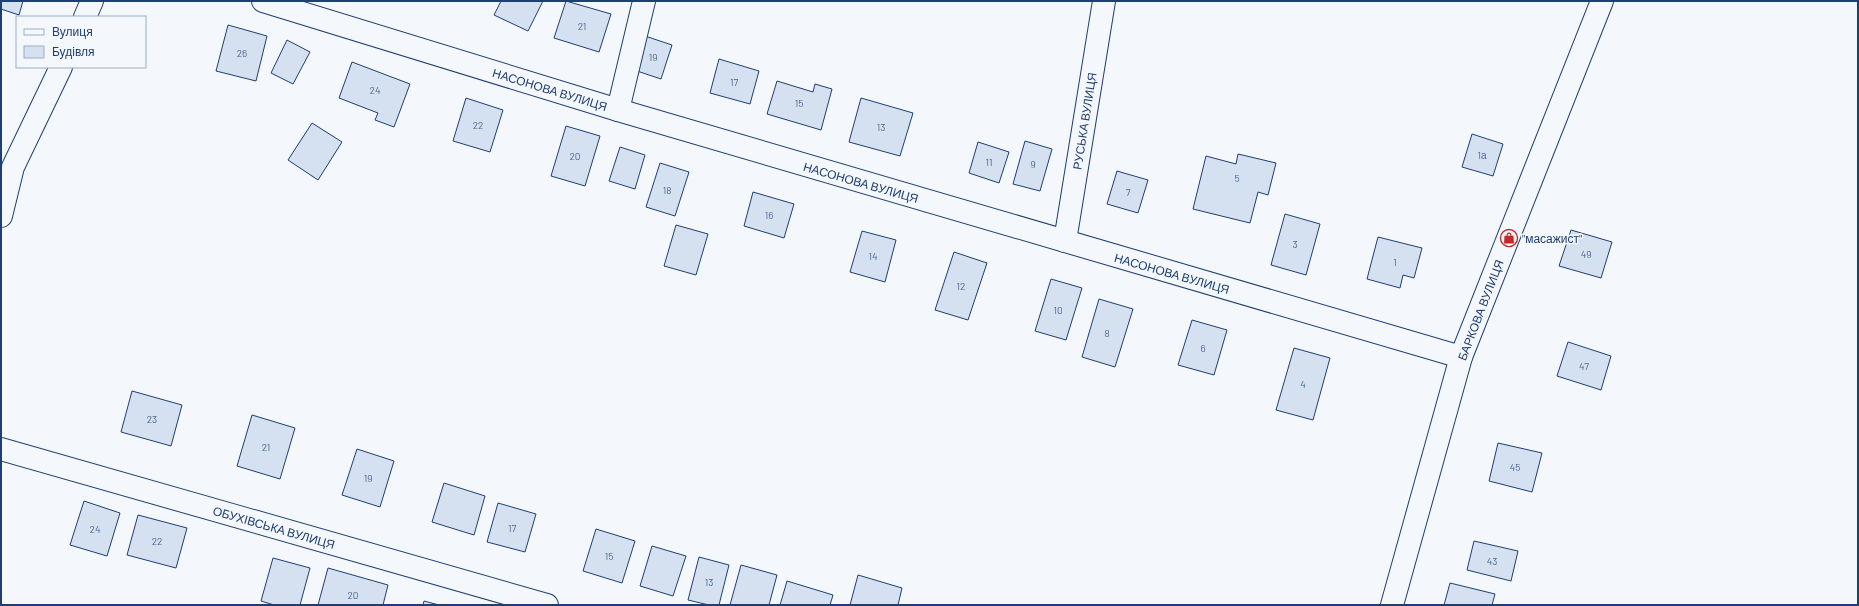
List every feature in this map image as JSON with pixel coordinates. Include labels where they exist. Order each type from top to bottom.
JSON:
[{"type":"street","points":[[84,16],[92,1]]},
{"type":"street","name":"НАСОНОВА ВУЛИЦЯ","points":[[262,1],[618,110],[1461,357]]},
{"type":"street","points":[[618,110],[644,1]]},
{"type":"street","name":"РУСЬКА ВУЛИЦЯ","points":[[1065,242],[1104,1]]},
{"type":"street","name":"БАРКОВА ВУЛИЦЯ","points":[[1392,605],[1461,357],[1602,1]]},
{"type":"street","points":[[1,216],[7,165],[60,68]]},
{"type":"street","name":"ОБУХІВСЬКА ВУЛИЦЯ","points":[[1,449],[547,605]]},
{"type":"building","points":[[1,1],[23,1],[19,15],[1,9]]},
{"type":"building","points":[[501,1],[543,1],[528,31],[494,15]]},
{"type":"building","points":[[566,1],[611,14],[599,52],[554,38]]},
{"type":"building","points":[[228,25],[267,36],[256,81],[216,71]]},
{"type":"building","points":[[645,36],[672,45],[661,79],[634,70]]},
{"type":"building","points":[[287,40],[310,52],[293,84],[271,73]]},
{"type":"building","points":[[719,59],[759,71],[750,104],[710,93]]},
{"type":"building","points":[[352,62],[410,84],[394,127],[375,120],[378,113],[339,98]]},
{"type":"building","points":[[777,81],[813,92],[815,84],[832,89],[821,130],[767,114]]},
{"type":"building","points":[[466,98],[503,110],[490,152],[453,141]]},
{"type":"building","points":[[861,98],[913,113],[900,156],[849,142]]},
{"type":"building","points":[[312,123],[342,142],[318,180],[288,160]]},
{"type":"building","points":[[566,126],[600,136],[585,186],[551,176]]},
{"type":"building","points":[[1472,134],[1503,144],[1493,176],[1462,167]]},
{"type":"building","points":[[1025,141],[1052,149],[1040,191],[1013,184]]},
{"type":"building","points":[[978,142],[1009,152],[999,183],[969,173]]},
{"type":"building","points":[[620,147],[645,155],[635,189],[609,181]]},
{"type":"building","points":[[1238,154],[1276,163],[1268,195],[1258,192],[1250,223],[1193,209],[1206,156],[1236,164]]},
{"type":"building","points":[[660,163],[689,172],[675,216],[646,207]]},
{"type":"building","points":[[1117,171],[1148,180],[1138,213],[1107,204]]},
{"type":"building","points":[[753,192],[794,204],[784,238],[744,226]]},
{"type":"building","points":[[1285,214],[1320,224],[1306,275],[1271,265]]},
{"type":"building","points":[[676,225],[708,234],[696,275],[664,266]]},
{"type":"building","points":[[1571,230],[1612,242],[1601,278],[1559,266]]},
{"type":"building","points":[[862,231],[896,240],[885,282],[850,272]]},
{"type":"building","points":[[1378,237],[1422,248],[1414,278],[1403,275],[1400,288],[1367,279]]},
{"type":"building","points":[[954,252],[987,263],[968,320],[935,310]]},
{"type":"building","points":[[1051,279],[1082,288],[1066,340],[1035,331]]},
{"type":"building","points":[[1099,299],[1133,309],[1115,367],[1082,357]]},
{"type":"building","points":[[1192,320],[1227,330],[1214,375],[1178,365]]},
{"type":"building","points":[[1568,342],[1611,356],[1601,390],[1557,376]]},
{"type":"building","points":[[1294,348],[1330,358],[1313,420],[1276,410]]},
{"type":"building","points":[[132,391],[182,405],[171,446],[121,432]]},
{"type":"building","points":[[252,415],[295,428],[280,479],[237,466]]},
{"type":"building","points":[[1498,443],[1542,453],[1532,492],[1489,481]]},
{"type":"building","points":[[357,449],[394,461],[380,507],[342,495]]},
{"type":"building","points":[[444,483],[485,496],[474,535],[432,522]]},
{"type":"building","points":[[84,501],[120,513],[107,556],[70,545]]},
{"type":"building","points":[[498,503],[536,514],[525,552],[487,542]]},
{"type":"building","points":[[138,515],[187,528],[176,568],[127,555]]},
{"type":"building","points":[[596,529],[635,541],[622,583],[583,571]]},
{"type":"building","points":[[1474,541],[1518,551],[1511,581],[1467,570]]},
{"type":"building","points":[[652,546],[686,556],[673,596],[640,586]]},
{"type":"building","points":[[699,557],[729,565],[719,605],[709,605],[688,600]]},
{"type":"building","points":[[273,558],[310,568],[300,605],[274,605],[261,601]]},
{"type":"building","points":[[741,565],[777,575],[769,605],[730,605]]},
{"type":"building","points":[[328,568],[388,585],[383,605],[318,605]]},
{"type":"building","points":[[858,575],[902,588],[898,605],[850,605]]},
{"type":"building","points":[[787,581],[833,595],[830,605],[780,605]]},
{"type":"building","points":[[1450,583],[1495,594],[1492,605],[1444,605]]},
{"type":"building","points":[[424,601],[439,605],[423,605]]},
{"type":"place","name":"\"масажист\"","points":[[1509,238]]}]
